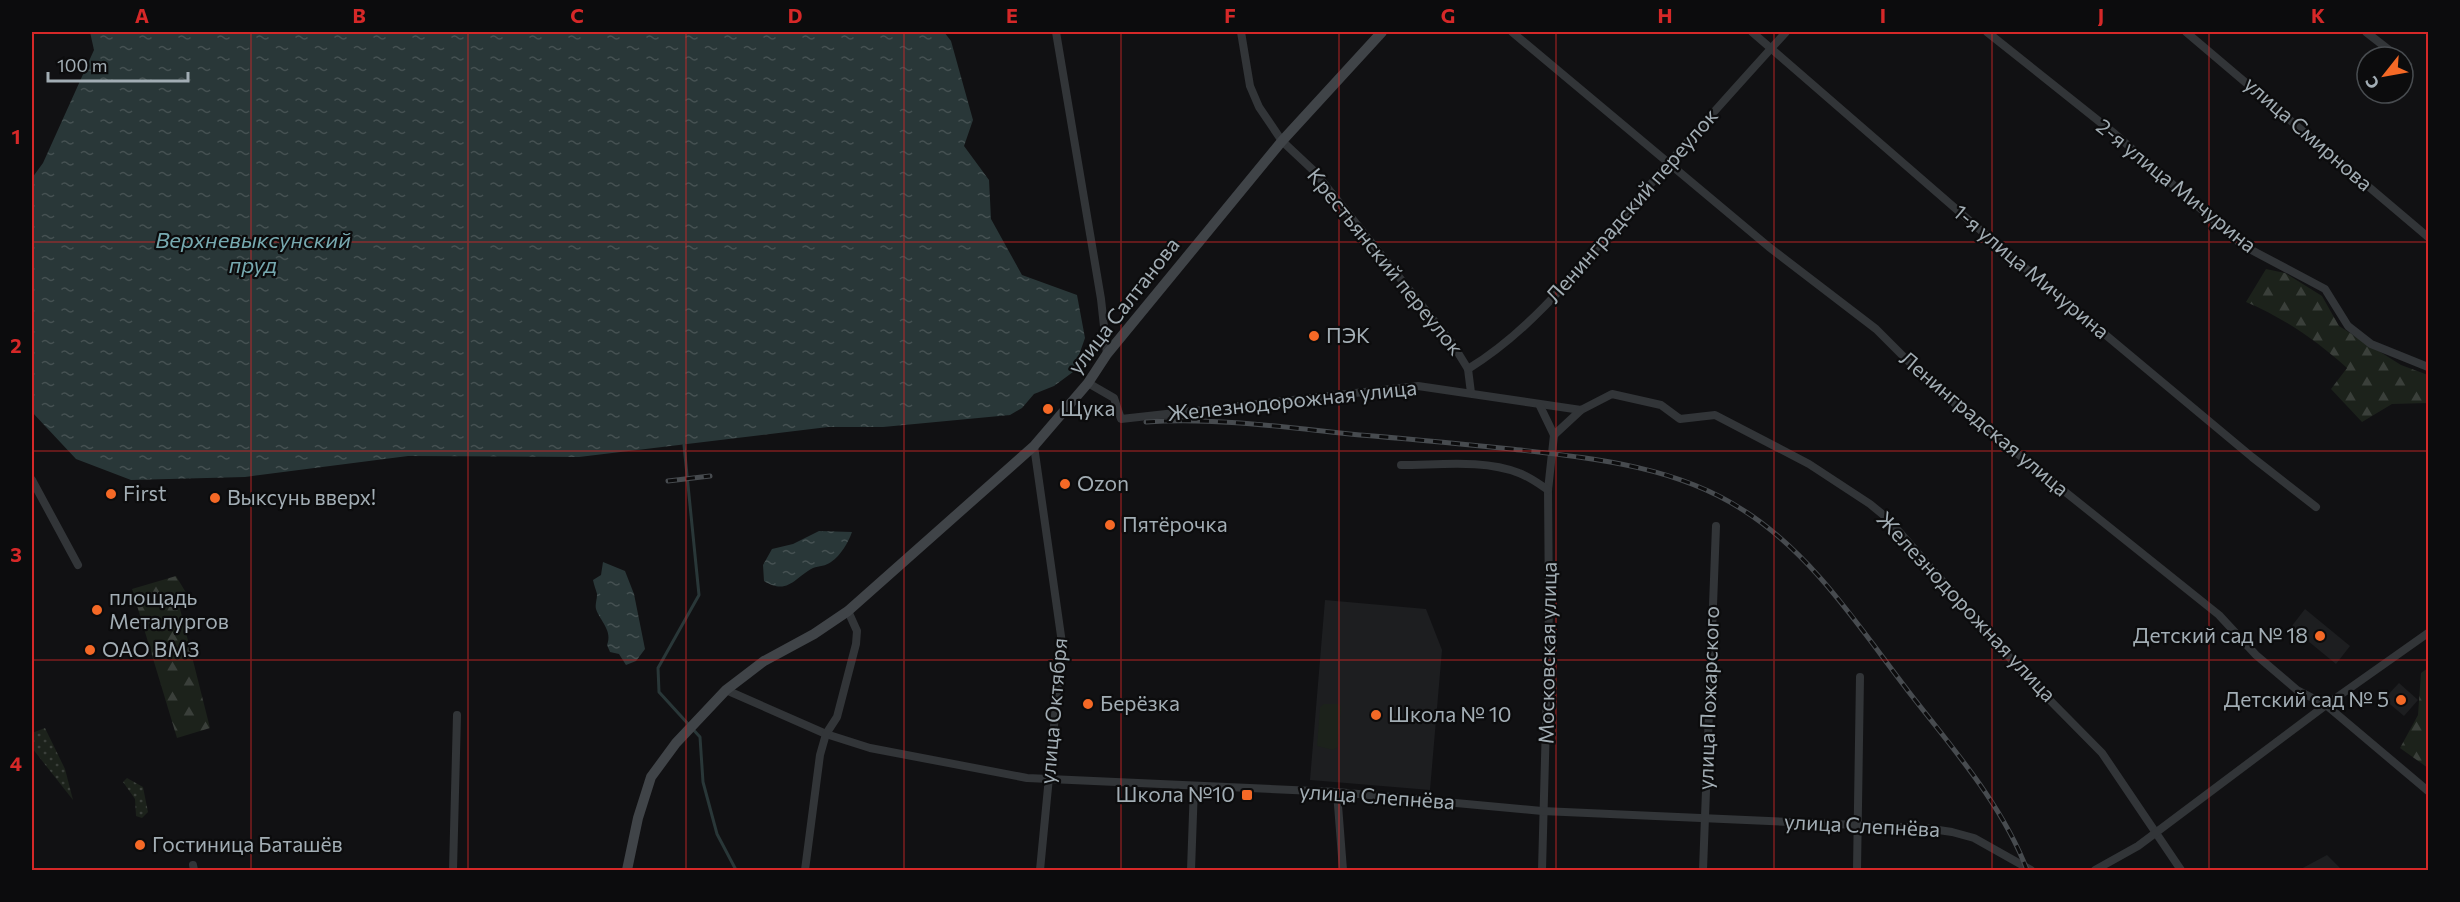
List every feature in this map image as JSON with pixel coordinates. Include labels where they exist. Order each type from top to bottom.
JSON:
[{"type":"main road","name":"улица Салтанова","points":[[627,870],[638,818],[651,777],[676,743],[726,690],[764,661],[814,634],[848,611],[1034,446],[1088,383],[1107,354],[1282,141],[1382,32]]},
{"type":"street","points":[[1056,32],[1099,288],[1107,354]]},
{"type":"street","name":"Крестьянский переулок","points":[[1241,32],[1250,86],[1259,107],[1282,141],[1314,171],[1452,343],[1468,369],[1471,393]]},
{"type":"street","name":"Ленинградская улица","points":[[1512,32],[1769,247],[1876,329],[1933,386],[2219,615],[2256,655],[2297,690],[2326,705],[2428,791]]},
{"type":"street","name":"1-я улица Мичурина","points":[[1752,32],[2002,248],[2252,457],[2316,507]]},
{"type":"street","name":"Ленинградский переулок","points":[[1468,369],[1496,352],[1553,298],[1786,32]]},
{"type":"street","name":"2-я улица Мичурина","points":[[1987,32],[2105,129],[2115,134],[2242,246],[2325,289],[2348,326],[2371,344],[2428,367]]},
{"type":"street","name":"улица Смирнова","points":[[2186,32],[2428,237]]},
{"type":"street","points":[[2366,32],[2383,45]]},
{"type":"street","name":"Железнодорожная улица","points":[[1088,383],[1114,398],[1121,419],[1419,386],[1581,410],[1612,394],[1661,405],[1680,419],[1715,415],[1809,464],[1870,504],[1894,527],[2025,675],[2102,753],[2178,862],[2181,870]]},
{"type":"street","points":[[1540,405],[1554,435],[1581,410]]},
{"type":"street","name":"Московская улица","points":[[1542,870],[1542,811],[1547,752],[1548,490],[1554,435]]},
{"type":"street","name":"улица Октября","points":[[1034,446],[1042,516],[1060,616],[1062,643],[1040,870]]},
{"type":"street","points":[[1401,465],[1486,466],[1508,469],[1522,474],[1548,490]]},
{"type":"street","points":[[32,480],[33,488],[78,565]]},
{"type":"street","name":"улица Пожарского","points":[[1703,870],[1716,526]]},
{"type":"street","points":[[806,870],[816,799],[816,781],[826,734],[837,717],[856,644],[857,631],[848,611]]},
{"type":"street","points":[[2095,870],[2138,846],[2326,705],[2428,633]]},
{"type":"street","points":[[1857,870],[1860,677]]},
{"type":"street","name":"улица Слепнёва","points":[[726,690],[826,734],[870,748],[918,759],[1048,780],[1337,792],[1542,811],[1858,825],[1952,832],[1988,844],[2022,868],[2031,870]]},
{"type":"street","points":[[453,870],[457,715]]},
{"type":"street","points":[[1191,870],[1194,786]]},
{"type":"street","points":[[1337,792],[1343,870]]},
{"type":"shaded area","name":"Школа № 10","points":[[1325,600],[1426,609],[1442,650],[1430,790],[1310,780]]},
{"type":"shaded area","name":"Детский сад № 18","points":[[2305,609],[2350,646],[2336,664],[2291,627]]},
{"type":"shaded area","name":"Детский сад № 5","points":[[2399,683],[2418,700],[2404,716],[2384,699]]},
{"type":"shaded area","points":[[2327,855],[2342,870],[2299,870]]},
{"type":"green space","points":[[2266,269],[2285,273],[2322,296],[2339,326],[2401,365],[2428,375],[2428,403],[2392,404],[2362,422],[2331,389],[2347,368],[2300,331],[2246,302]]},
{"type":"green space","points":[[176,576],[188,596],[178,601],[210,728],[177,738],[132,589]]},
{"type":"green space","points":[[2428,668],[2428,768],[2400,748],[2418,715],[2421,673]]},
{"type":"green space","points":[[1324,704],[1339,704],[1341,707],[1338,747],[1333,750],[1317,746],[1320,707]]},
{"type":"green space","points":[[45,728],[65,769],[73,800],[32,748],[32,733]]},
{"type":"green space","points":[[127,778],[143,787],[148,812],[142,818],[136,816],[135,799],[123,782]]},
{"type":"water","name":"Верхневыксунский пруд","points":[[90,32],[944,32],[951,41],[973,120],[964,146],[989,180],[991,219],[1022,275],[1077,295],[1085,338],[1073,372],[1054,386],[1034,394],[1022,408],[1010,415],[883,427],[828,427],[579,457],[408,456],[245,477],[131,480],[76,459],[32,412],[32,178],[43,163],[94,50]]},
{"type":"water","points":[[819,531],[852,532],[841,552],[829,563],[813,568],[785,586],[779,587],[764,581],[763,565],[772,549],[793,544]]},
{"type":"water","points":[[603,562],[625,571],[634,594],[645,649],[636,661],[626,665],[619,654],[610,652],[607,645],[607,631],[596,609],[597,594],[593,580],[601,575]]},
{"type":"waterway","points":[[684,445],[699,595],[658,668],[659,692],[700,737],[703,782],[717,834],[736,870]]},
{"type":"railway","points":[[1146,422],[1199,421],[1253,424],[1571,456],[1660,473],[1716,495],[1769,528],[1814,571],[1835,595],[1976,779],[2005,823],[2027,870]]},
{"type":"railway","points":[[668,481],[710,476]]},
{"type":"place","name":"ПЭК","points":[[1314,336]]},
{"type":"place","name":"Щука","points":[[1048,409]]},
{"type":"place","name":"Ozon","points":[[1065,484]]},
{"type":"place","name":"First","points":[[111,494]]},
{"type":"place","name":"Выксунь вверх!","points":[[215,498]]},
{"type":"place","name":"Пятёрочка","points":[[1110,525]]},
{"type":"place","name":"площадь Металургов","points":[[97,610]]},
{"type":"place","name":"Детский сад № 18","points":[[2320,636]]},
{"type":"place","name":"ОАО ВМЗ","points":[[90,650]]},
{"type":"place","name":"Детский сад № 5","points":[[2401,700]]},
{"type":"place","name":"Берёзка","points":[[1088,704]]},
{"type":"place","name":"Школа № 10","points":[[1376,715]]},
{"type":"place","name":"Школа №10","points":[[1247,795]]},
{"type":"place","name":"Гостиница Баташёв","points":[[140,845]]}]
